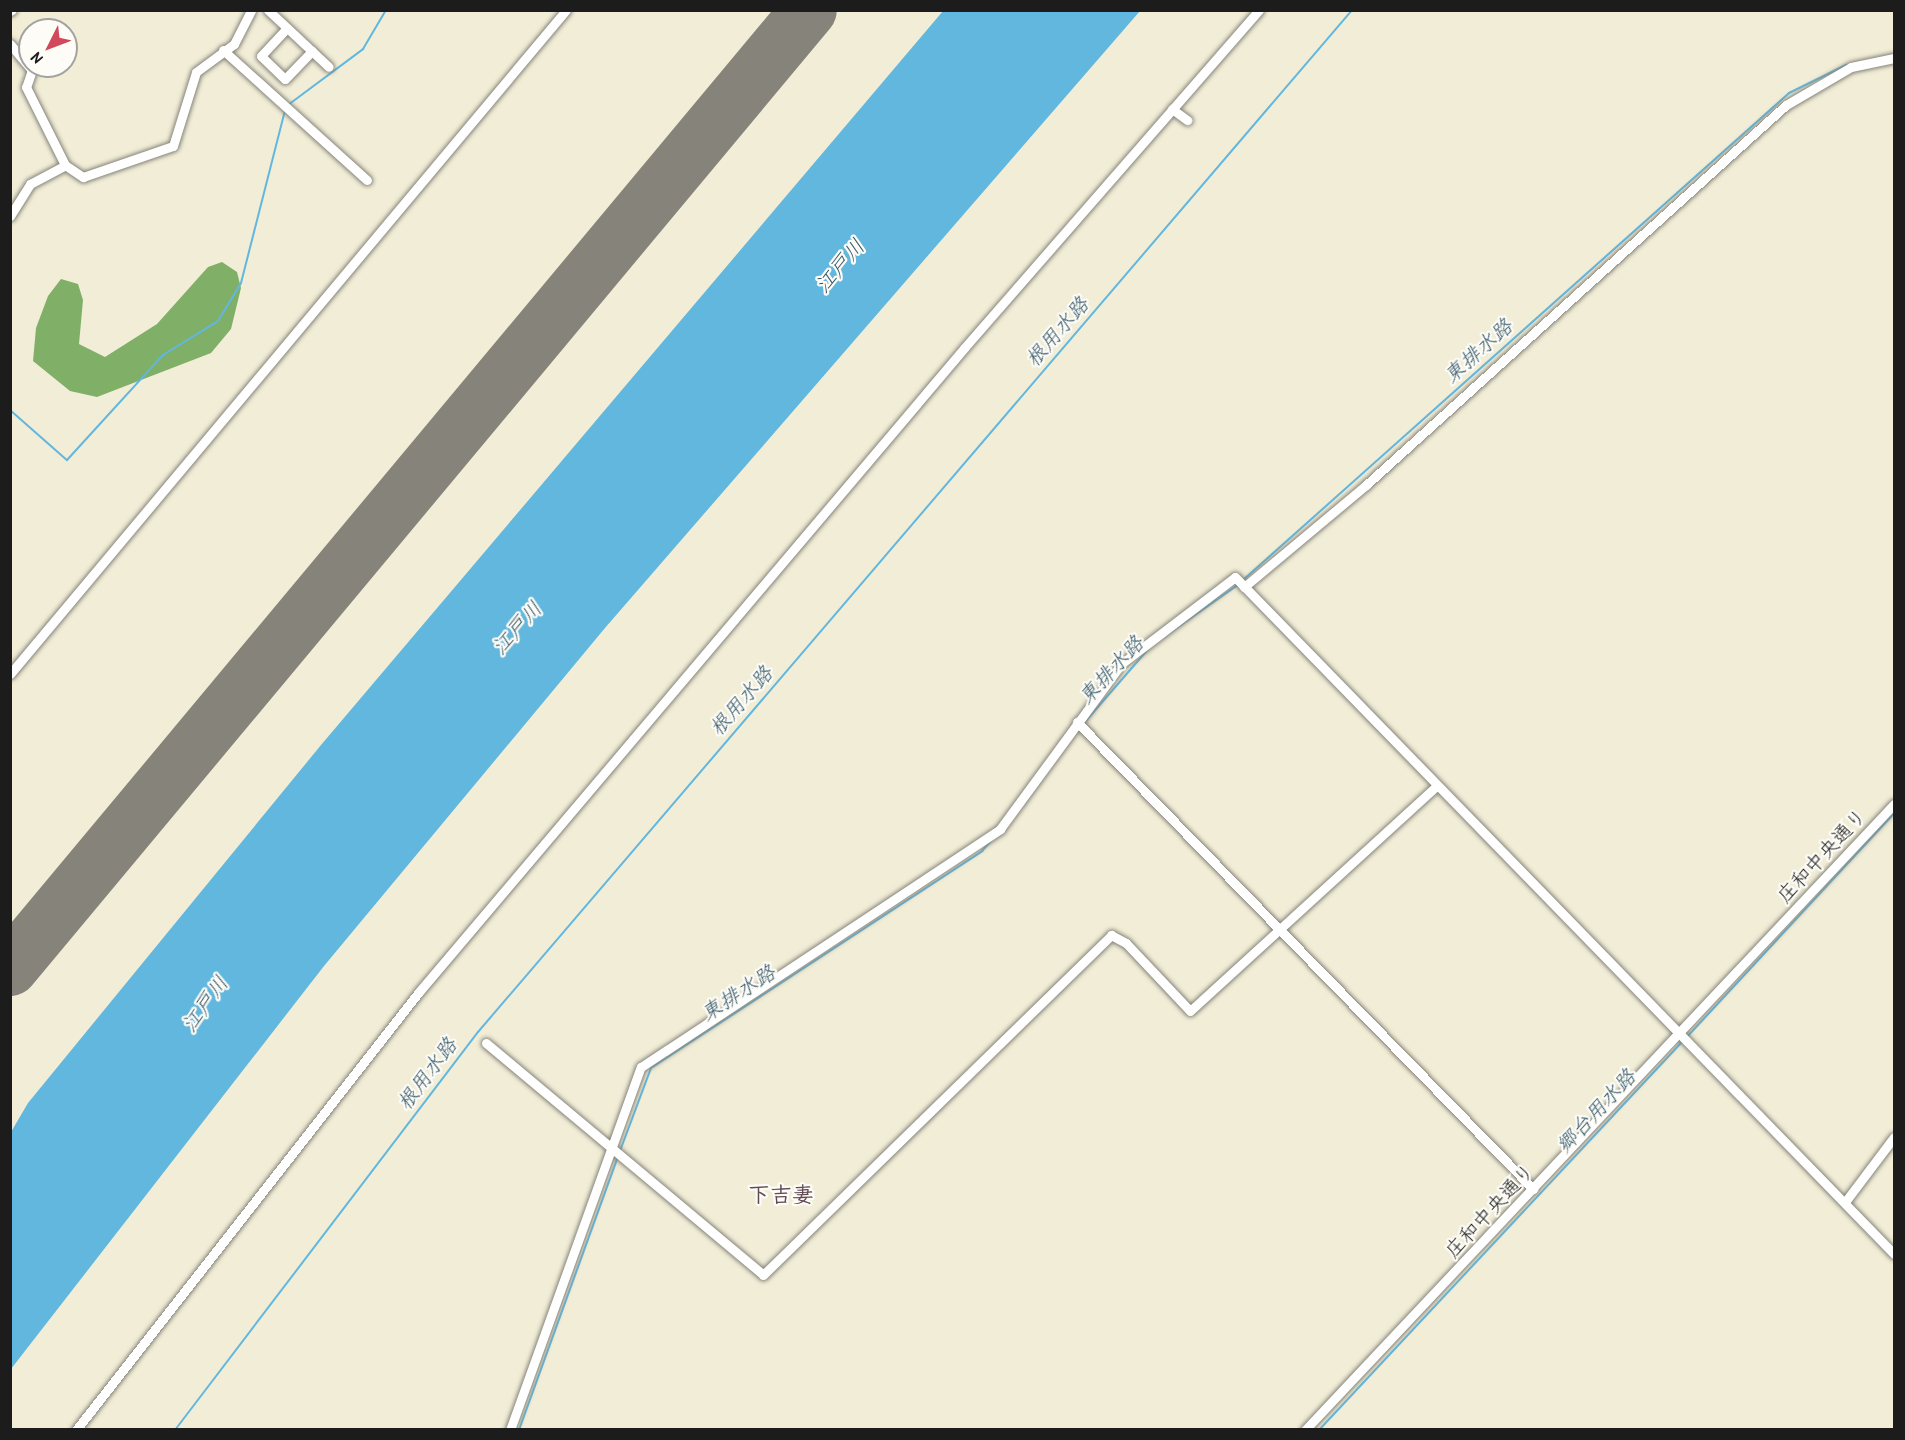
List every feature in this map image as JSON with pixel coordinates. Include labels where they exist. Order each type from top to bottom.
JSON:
[{"type":"street","points":[[10,44],[32,70],[26,87],[64,165],[83,177],[173,146],[186,89],[196,72],[238,38],[251,10]]},
{"type":"street","points":[[267,10],[329,67]]},
{"type":"street","points":[[10,674],[566,10]]},
{"type":"street","points":[[76,1430],[418,993],[1258,10]]},
{"type":"street","points":[[287,28],[261,56],[285,79],[312,51]]},
{"type":"street","points":[[223,50],[367,180]]},
{"type":"street","points":[[510,1430],[641,1067],[978,846],[1000,829],[1077,722],[1129,656],[1242,583],[1366,485],[1786,105],[1851,67],[1894,58]]},
{"type":"street","points":[[1172,109],[1187,120]]},
{"type":"street","points":[[10,216],[30,184],[64,165]]},
{"type":"street","points":[[1242,583],[1436,786],[1894,1254]]},
{"type":"street","points":[[1077,722],[1533,1190]]},
{"type":"street","points":[[486,1043],[763,1275],[1111,935],[1126,943],[1190,1011],[1436,786]]},
{"type":"street","name":"庄和中央通り","points":[[1305,1430],[1894,804]]},
{"type":"street","points":[[1845,1202],[1894,1137]]},
{"type":"green space","points":[[222,262],[237,272],[241,288],[231,329],[211,353],[97,397],[70,391],[33,361],[36,328],[48,296],[61,279],[78,284],[83,300],[79,344],[105,357],[157,324],[208,267]]},
{"type":"water","name":"江戸川","points":[[943,11],[1140,11],[605,628],[324,966],[11,1369],[11,1132],[28,1103],[321,745]]},
{"type":"waterway","points":[[288,105],[363,49],[386,10]]},
{"type":"waterway","name":"根用水路","points":[[175,1430],[478,1032],[1352,10]]},
{"type":"waterway","name":"東排水路","points":[[1243,580],[1789,93],[1846,65]]},
{"type":"waterway","points":[[10,410],[67,460],[163,355],[218,321],[241,283],[285,111]]},
{"type":"waterway","name":"東排水路","points":[[1158,641],[1239,584]]},
{"type":"waterway","name":"東排水路","points":[[1084,723],[1151,646]]},
{"type":"waterway","name":"東排水路","points":[[620,1151],[651,1068],[982,851],[1027,800]]},
{"type":"waterway","name":"郷台用水路","points":[[1686,1038],[1894,813]]},
{"type":"waterway","name":"郷台用水路","points":[[1319,1430],[1682,1042]]},
{"type":"waterway","name":"東排水路","points":[[519,1430],[618,1156]]},
{"type":"runway","points":[[10,968],[809,10]]},
{"type":"district","name":"下吉妻","points":[[781,1195]]}]
